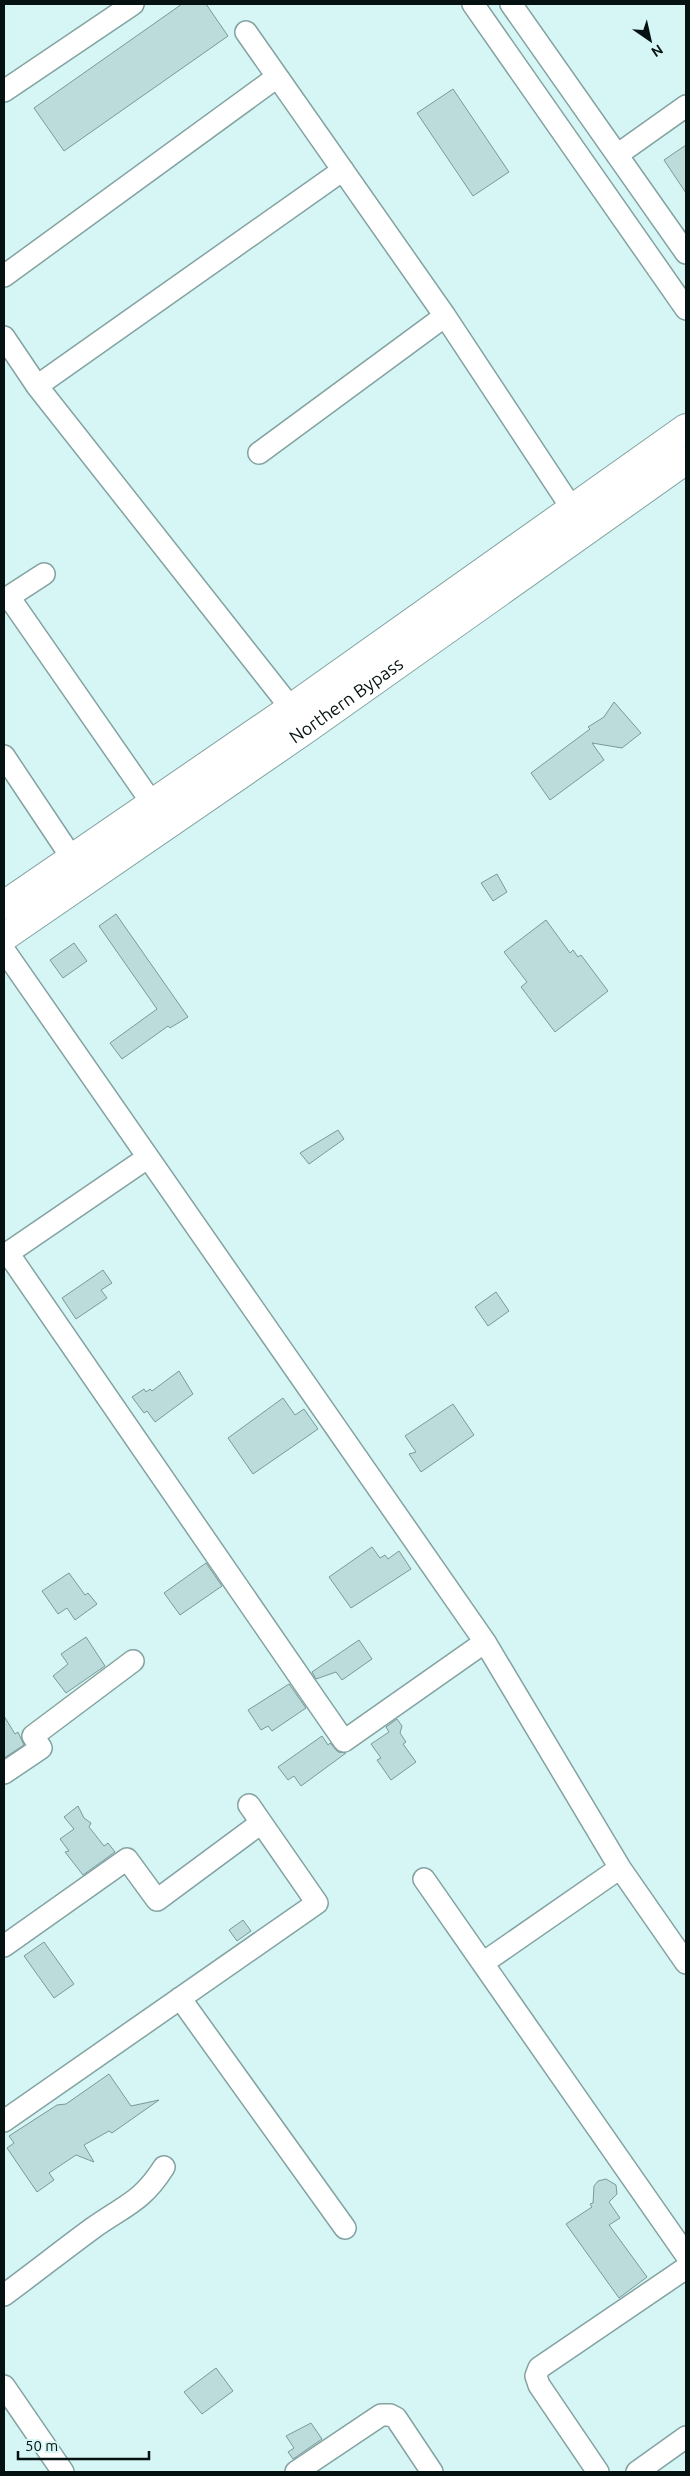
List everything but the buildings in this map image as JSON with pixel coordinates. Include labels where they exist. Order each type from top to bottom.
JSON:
[{"type":"main road","name":"Northern Bypass","points":[[4,937],[305,730],[496,579],[573,510],[686,428]]},
{"type":"main road","name":"Northern Bypass","points":[[4,905],[291,708],[686,460]]},
{"type":"street","points":[[4,91],[133,4]]},
{"type":"street","points":[[473,4],[686,308]]},
{"type":"street","points":[[511,4],[686,253]]},
{"type":"street","points":[[246,32],[445,316],[573,510]]},
{"type":"street","points":[[4,276],[277,77]]},
{"type":"street","points":[[617,155],[686,106]]},
{"type":"street","points":[[37,386],[343,170]]},
{"type":"street","points":[[259,454],[445,316]]},
{"type":"street","points":[[4,337],[37,386],[291,708]]},
{"type":"street","points":[[44,574],[6,599],[152,803]]},
{"type":"street","points":[[4,756],[72,858]]},
{"type":"street","points":[[4,950],[485,1642],[620,1868],[686,1963]]},
{"type":"street","points":[[147,1158],[8,1253],[316,1702],[344,1741],[485,1642]]},
{"type":"street","points":[[4,1773],[41,1748],[32,1736],[133,1661]]},
{"type":"street","points":[[4,2121],[317,1903],[248,1805]]},
{"type":"street","points":[[4,1946],[127,1859],[157,1900],[262,1823]]},
{"type":"street","points":[[483,1963],[620,1868]]},
{"type":"street","points":[[424,1879],[686,2256]]},
{"type":"street","points":[[180,1998],[345,2228]]},
{"type":"street","points":[[4,2295],[93,2228],[138,2199],[152,2185],[164,2167]]},
{"type":"street","points":[[598,2472],[539,2384],[536,2376],[540,2368],[686,2268]]},
{"type":"street","points":[[4,2386],[63,2472]]},
{"type":"street","points":[[296,2472],[381,2414],[396,2418],[432,2472]]},
{"type":"street","points":[[637,2472],[686,2437]]}]
